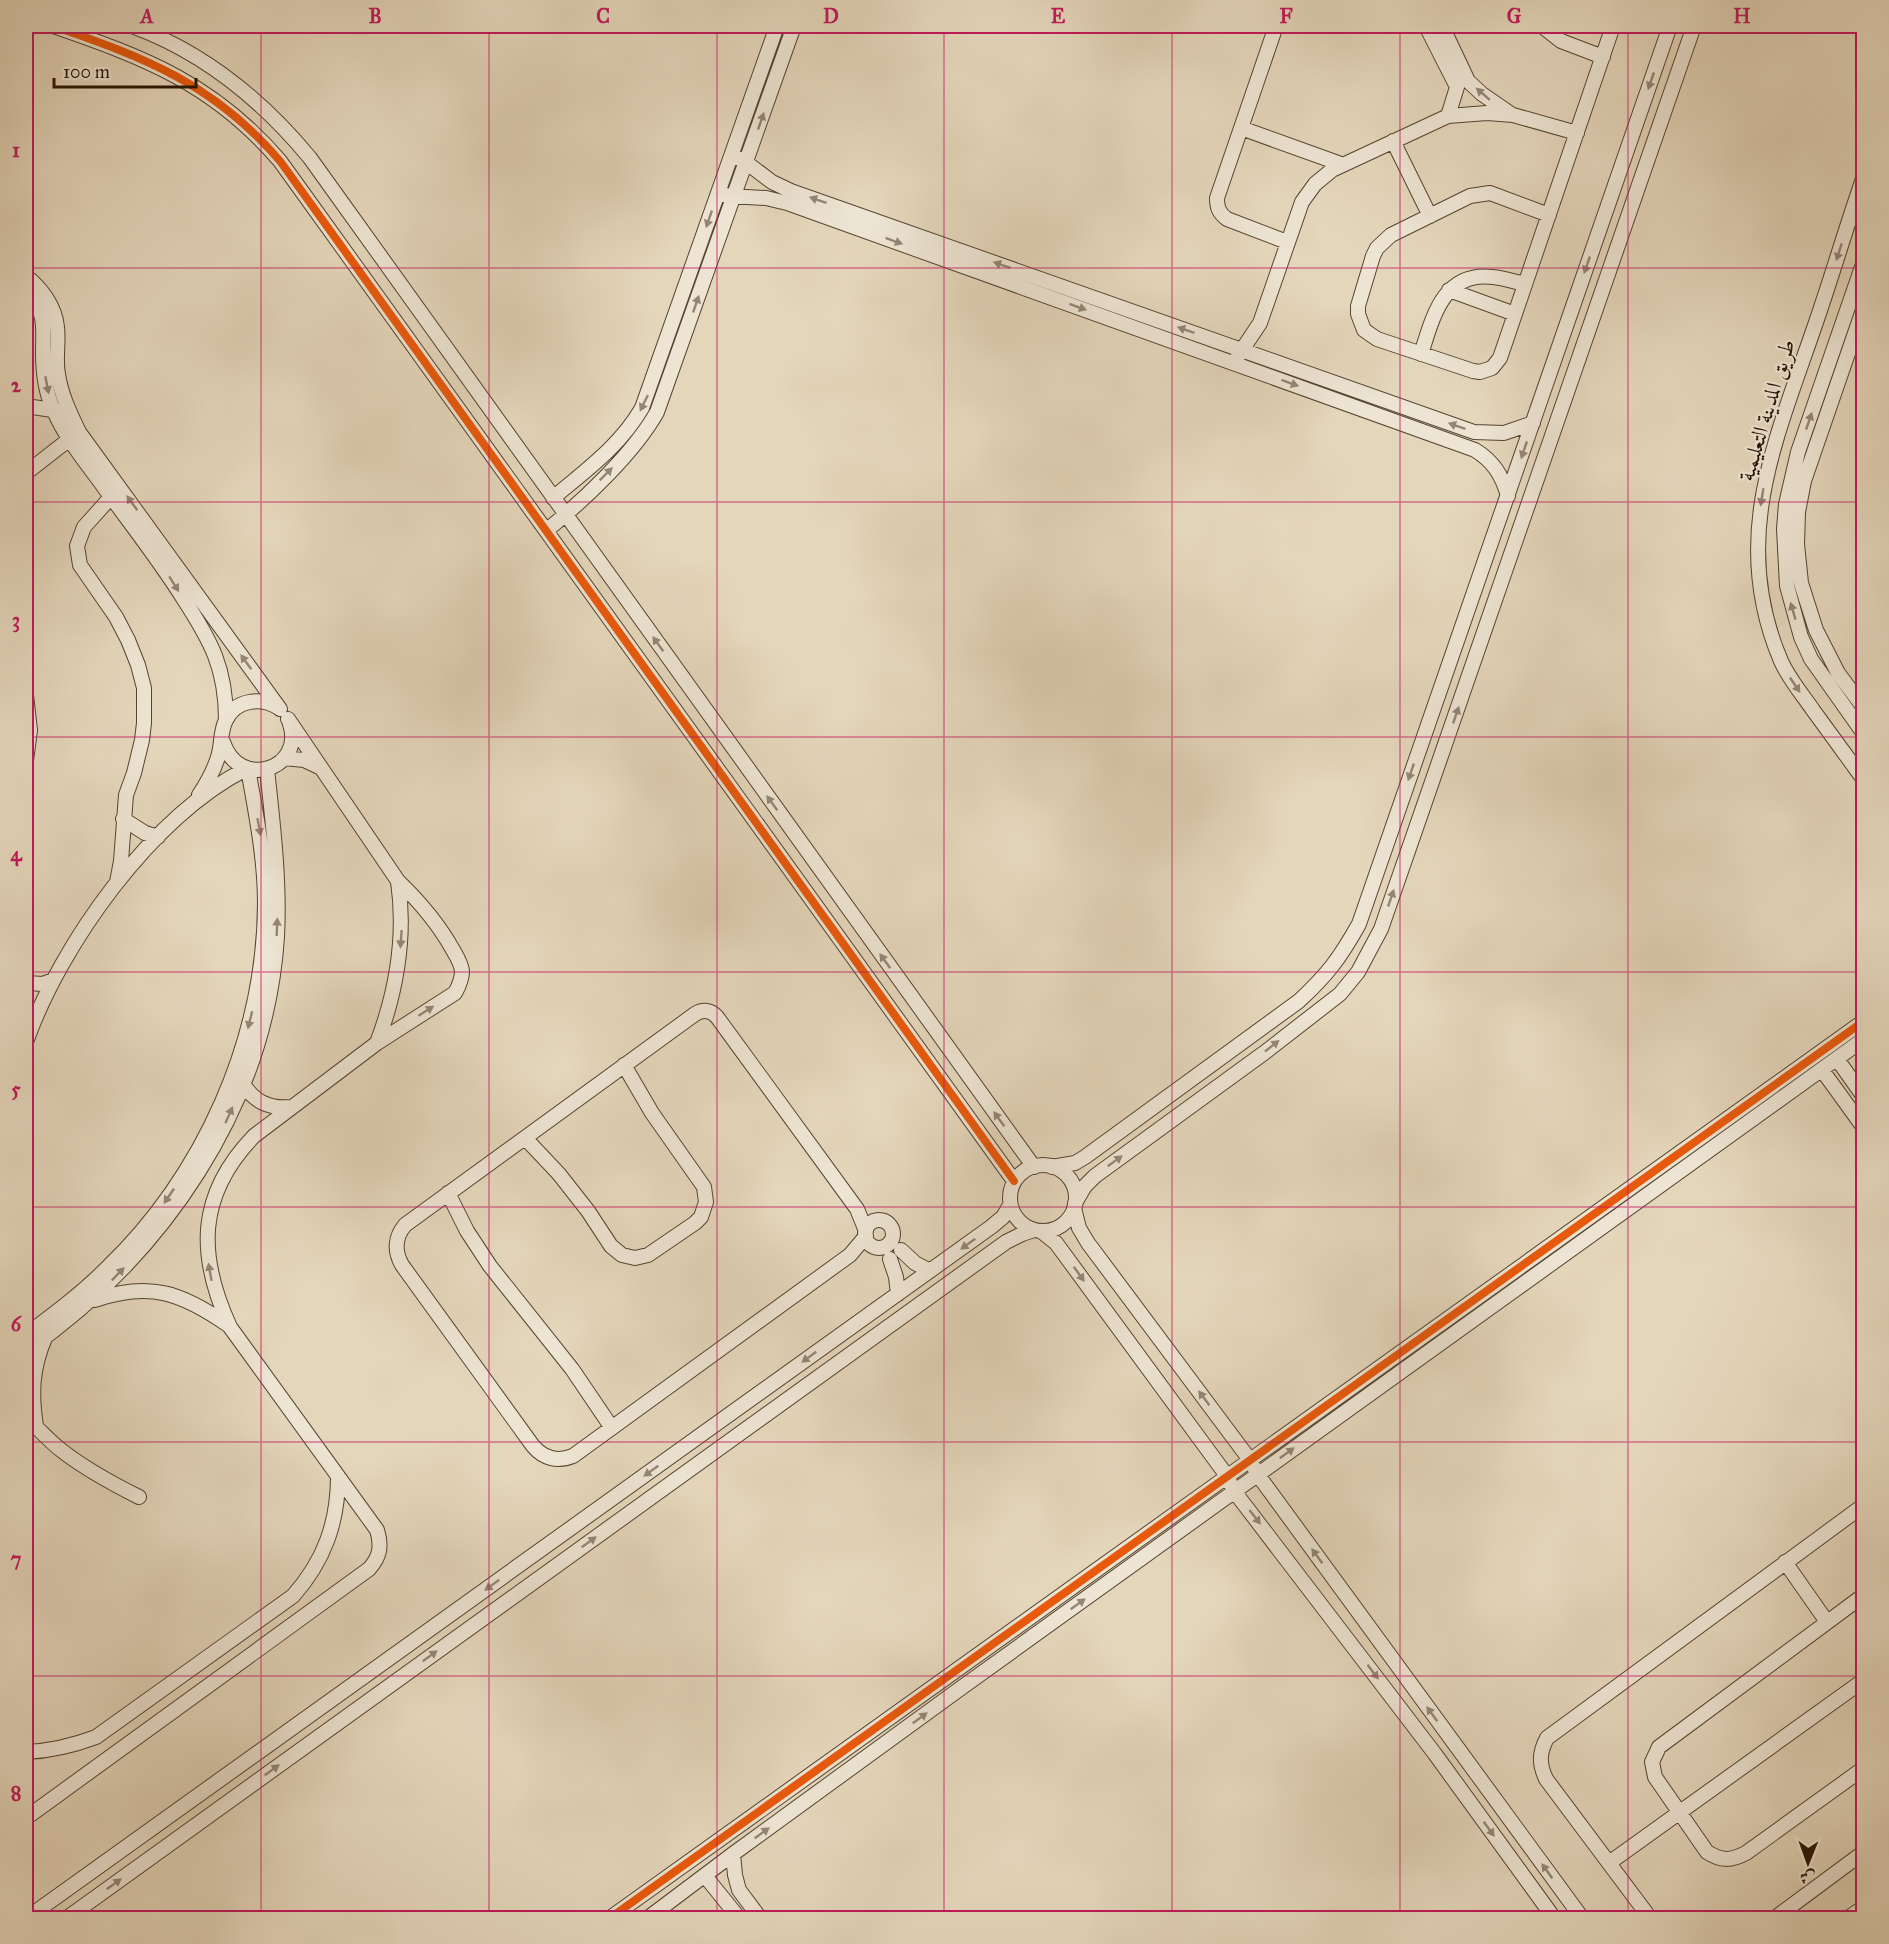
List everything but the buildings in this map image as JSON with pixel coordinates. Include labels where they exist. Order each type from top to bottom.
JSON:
[{"type":"street","points":[[52,26],[110,45],[180,77],[218,101],[266,145],[293,177],[1014,1181]]},
{"type":"street","points":[[132,26],[182,48],[222,74],[260,104],[295,139],[1034,1167]]},
{"type":"street","points":[[553,498],[612,449],[629,429],[642,408],[777,26]]},
{"type":"street","points":[[547,530],[565,516],[634,447],[657,412],[794,26]]},
{"type":"street","points":[[1276,26],[1217,198],[1217,206],[1227,219],[1287,242]]},
{"type":"street","points":[[1426,26],[1457,87],[1456,97],[1448,116]]},
{"type":"street","points":[[1442,26],[1468,81],[1513,115]]},
{"type":"street","points":[[1542,26],[1561,41],[1603,57]]},
{"type":"street","points":[[1549,215],[1490,194],[1480,193],[1391,235],[1372,256],[1358,306],[1360,322],[1370,335],[1473,372],[1486,371],[1496,364],[1515,314],[1614,26]]},
{"type":"street","points":[[1554,1918],[1435,1754],[1234,1491],[1227,1476],[1056,1243],[1037,1231],[1027,1228],[1016,1218],[1009,1197],[1014,1181],[1024,1171],[1034,1167],[1052,1167],[1075,1162],[1085,1157],[1299,1001],[1325,977],[1359,924],[1670,26]]},
{"type":"street","points":[[67,1918],[1006,1242],[1022,1233],[1055,1229],[1067,1221],[1085,1186],[1095,1176],[1340,994],[1358,972],[1381,929],[1694,26]]},
{"type":"street","points":[[1252,370],[1258,356],[1260,323],[1298,211],[1308,192],[1323,176],[1341,164],[1448,116],[1487,113],[1513,115],[1577,133]]},
{"type":"street","points":[[1241,128],[1341,164]]},
{"type":"street","points":[[1393,141],[1430,216]]},
{"type":"street","points":[[732,155],[791,191],[1474,432],[1504,433],[1533,423]]},
{"type":"street","name":"طريق المدينة التعليمية","points":[[1863,176],[1778,429],[1762,494],[1758,533],[1762,600],[1782,663],[1863,780]]},
{"type":"street","points":[[718,193],[756,196],[787,203],[1475,450],[1493,464],[1500,474],[1508,496]]},
{"type":"street","name":"طريق المدينة التعليمية","points":[[1863,261],[1798,452],[1786,504],[1784,529],[1787,586],[1801,637],[1811,659],[1863,734]]},
{"type":"street","points":[[26,276],[46,297],[55,317],[44,368],[54,410],[284,714],[398,881],[421,903],[442,931],[460,963],[461,982],[455,993],[376,1043],[254,1136],[227,1168],[213,1201],[207,1236],[214,1290],[230,1327],[377,1530],[380,1551],[376,1561],[369,1569],[26,1818]]},
{"type":"street","points":[[1421,354],[1437,306],[1449,290],[1459,283],[1482,276],[1525,284]]},
{"type":"street","points":[[1449,290],[1515,314]]},
{"type":"street","points":[[26,291],[51,329],[58,374],[74,435],[85,461],[111,497],[163,555],[205,632],[214,651],[224,687],[226,720]]},
{"type":"street","points":[[1863,307],[1804,481],[1798,512],[1797,536],[1800,577],[1810,615],[1830,659],[1863,708]]},
{"type":"street","points":[[1235,364],[1241,350],[1260,323]]},
{"type":"street","points":[[26,405],[70,413]]},
{"type":"street","points":[[26,473],[74,435]]},
{"type":"street","points":[[47,455],[70,455],[85,461]]},
{"type":"street","points":[[111,497],[84,527],[77,546],[77,556],[85,574],[102,595],[124,633],[138,665],[144,688],[142,740],[126,795],[117,882]]},
{"type":"street","points":[[1454,649],[1476,656]]},
{"type":"street","points":[[26,695],[30,730],[26,761]]},
{"type":"street","points":[[26,1042],[53,980],[78,937],[117,882],[158,837],[219,783],[247,769],[267,769],[284,758],[292,739],[284,714],[264,701],[246,703],[231,713],[222,731],[223,742],[231,759],[247,769],[260,835],[270,863],[257,988],[246,1037],[232,1079],[191,1162],[160,1208],[45,1338],[26,1351]]},
{"type":"street","points":[[195,802],[212,773],[223,742]]},
{"type":"street","points":[[284,758],[304,760],[322,768]]},
{"type":"street","points":[[90,1302],[137,1255],[187,1192],[208,1158],[243,1084],[262,1024],[271,981],[277,927],[270,863],[267,769]]},
{"type":"street","points":[[123,819],[145,833],[158,837]]},
{"type":"street","points":[[376,1043],[391,1000],[400,955],[402,909],[398,881]]},
{"type":"street","points":[[26,983],[43,984],[53,980]]},
{"type":"street","points":[[26,1004],[32,1026]]},
{"type":"street","points":[[857,1209],[890,1225],[893,1232],[884,1245],[850,1255],[612,1428],[567,1458],[549,1458],[537,1451],[402,1265],[397,1248],[401,1230],[405,1225],[695,1014],[703,1011],[711,1012],[717,1017],[857,1209],[884,1245],[930,1271]]},
{"type":"street","points":[[610,1918],[1863,1021]]},
{"type":"street","points":[[648,1918],[732,1854],[1863,1039]]},
{"type":"street","points":[[1837,1059],[1863,1097]]},
{"type":"street","points":[[525,1138],[559,1174],[588,1211],[611,1246],[622,1255],[635,1258],[648,1255],[695,1223],[705,1210],[704,1187],[657,1121],[624,1065]]},
{"type":"street","points":[[1821,1070],[1863,1128]]},
{"type":"street","points":[[243,1084],[257,1101],[267,1106],[291,1107]]},
{"type":"street","points":[[208,1158],[227,1168]]},
{"type":"street","points":[[1052,1167],[1071,1181],[1079,1228],[1089,1243],[1250,1460],[1258,1475],[1582,1918]]},
{"type":"street","points":[[448,1193],[467,1231],[490,1266],[572,1369],[612,1428]]},
{"type":"street","points":[[27,1918],[930,1271],[997,1222],[1008,1211],[1010,1205]]},
{"type":"street","points":[[877,1220],[869,1224],[884,1245],[896,1277],[898,1294]]},
{"type":"street","points":[[26,1334],[90,1302],[132,1291],[153,1291],[194,1303],[230,1327]]},
{"type":"street","points":[[45,1338],[37,1359],[33,1381],[31,1422],[59,1449],[84,1467],[139,1497]]},
{"type":"street","points":[[26,1752],[50,1751],[73,1746],[96,1737],[293,1596],[316,1566],[332,1532],[337,1504],[338,1476]]},
{"type":"street","points":[[1650,1918],[1546,1779],[1540,1758],[1547,1738],[1863,1505]]},
{"type":"street","points":[[1785,1563],[1827,1622]]},
{"type":"street","points":[[1863,1595],[1659,1747],[1652,1761],[1652,1770],[1707,1852],[1716,1858],[1726,1860],[1737,1858],[1863,1768]]},
{"type":"street","points":[[1609,1863],[1863,1680]]},
{"type":"street","points":[[1775,1918],[1863,1852]]},
{"type":"street","points":[[732,1854],[739,1890],[760,1918]]},
{"type":"street","points":[[705,1876],[740,1918]]},
{"type":"street","points":[[1848,1918],[1863,1907]]},
{"type":"cycle path","points":[[53,26],[148,62],[204,93],[255,134],[280,161],[1014,1181]]},
{"type":"cycle path","points":[[610,1918],[1864,1021]]}]
